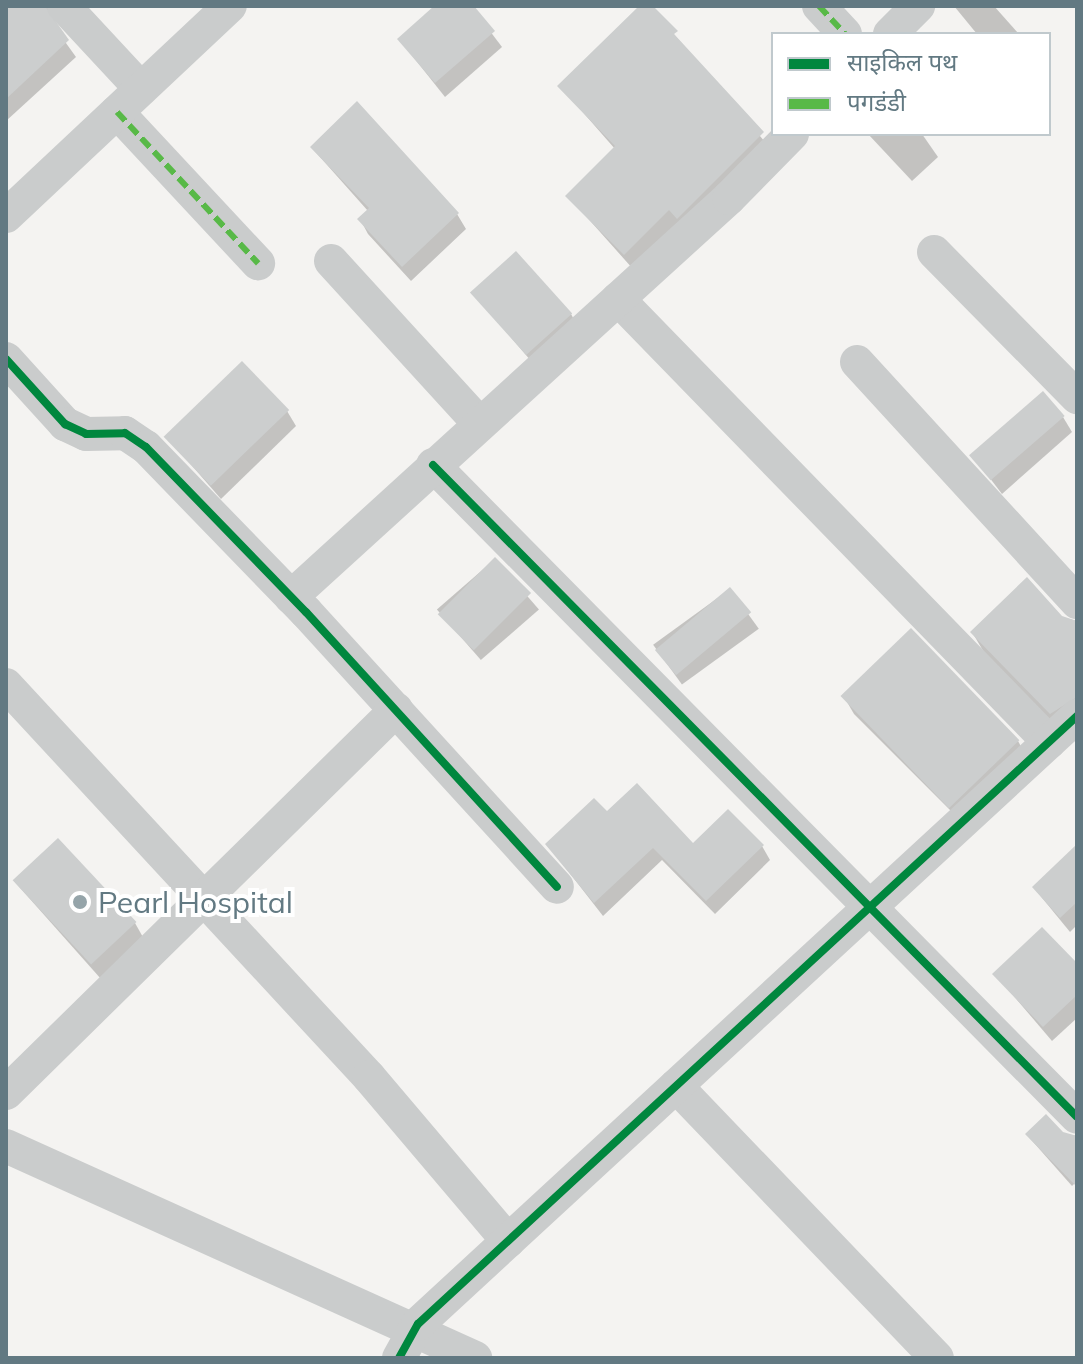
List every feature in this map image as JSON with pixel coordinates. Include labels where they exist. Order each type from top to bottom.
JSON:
[{"type":"street","points":[[64,6],[129,100],[258,263]]},
{"type":"street","points":[[6,216],[230,6]]},
{"type":"street","points":[[819,6],[843,32]]},
{"type":"street","points":[[892,32],[918,6]]},
{"type":"street","points":[[291,597],[618,299],[790,136]]},
{"type":"street","points":[[934,252],[1077,397]]},
{"type":"street","points":[[331,261],[479,423]]},
{"type":"street","points":[[406,1346],[508,1241],[1066,734],[618,299]]},
{"type":"street","points":[[6,359],[65,424],[86,434],[125,433],[146,447],[291,597],[557,887]]},
{"type":"street","points":[[857,362],[1077,602]]},
{"type":"street","points":[[433,465],[869,910],[966,1000],[1077,1117]]},
{"type":"street","points":[[6,685],[204,903],[369,1077],[508,1241]]},
{"type":"street","points":[[6,1093],[204,903],[396,710]]},
{"type":"street","points":[[676,1086],[937,1358]]},
{"type":"street","points":[[6,1146],[406,1346],[475,1358]]},
{"type":"building","points":[[6,6],[45,6],[69,40],[6,99]]},
{"type":"building","points":[[434,6],[474,6],[495,31],[435,83],[397,39]]},
{"type":"building","points":[[639,6],[653,6],[678,31],[674,34],[764,132],[677,219],[669,210],[624,255],[565,196],[615,146],[557,86]]},
{"type":"building","points":[[357,101],[459,213],[402,267],[357,219],[369,208],[310,147]]},
{"type":"building","points":[[516,251],[572,313],[526,355],[470,292]]},
{"type":"building","points":[[242,361],[289,410],[211,486],[164,437]]},
{"type":"building","points":[[1043,391],[1065,416],[991,480],[969,455]]},
{"type":"building","points":[[495,557],[531,593],[474,650],[438,614]]},
{"type":"building","points":[[1027,577],[1062,616],[1077,621],[1077,697],[1050,714],[970,632]]},
{"type":"building","points":[[730,587],[751,612],[676,675],[655,650]]},
{"type":"building","points":[[911,628],[1019,740],[949,808],[841,696]]},
{"type":"building","points":[[637,783],[693,843],[728,809],[764,845],[706,901],[653,848],[594,903],[545,844],[594,798],[607,811]]},
{"type":"building","points":[[58,838],[136,922],[91,964],[13,880]]},
{"type":"building","points":[[1077,844],[1077,902],[1060,918],[1032,887]]},
{"type":"building","points":[[1042,927],[1077,963],[1077,995],[1043,1027],[992,974]]},
{"type":"building","points":[[1046,1114],[1063,1132],[1077,1136],[1077,1187],[1025,1134]]},
{"type":"marked path","points":[[819,6],[843,32]]},
{"type":"marked path","points":[[117,112],[258,263]]},
{"type":"cycle path","points":[[6,359],[65,424],[86,434],[125,433],[146,447],[306,612],[557,887]]},
{"type":"cycle path","points":[[433,465],[1077,1117]]},
{"type":"cycle path","points":[[399,1358],[418,1324],[1077,716]]},
{"type":"place","name":"Pearl Hospital","points":[[80,902]]}]
